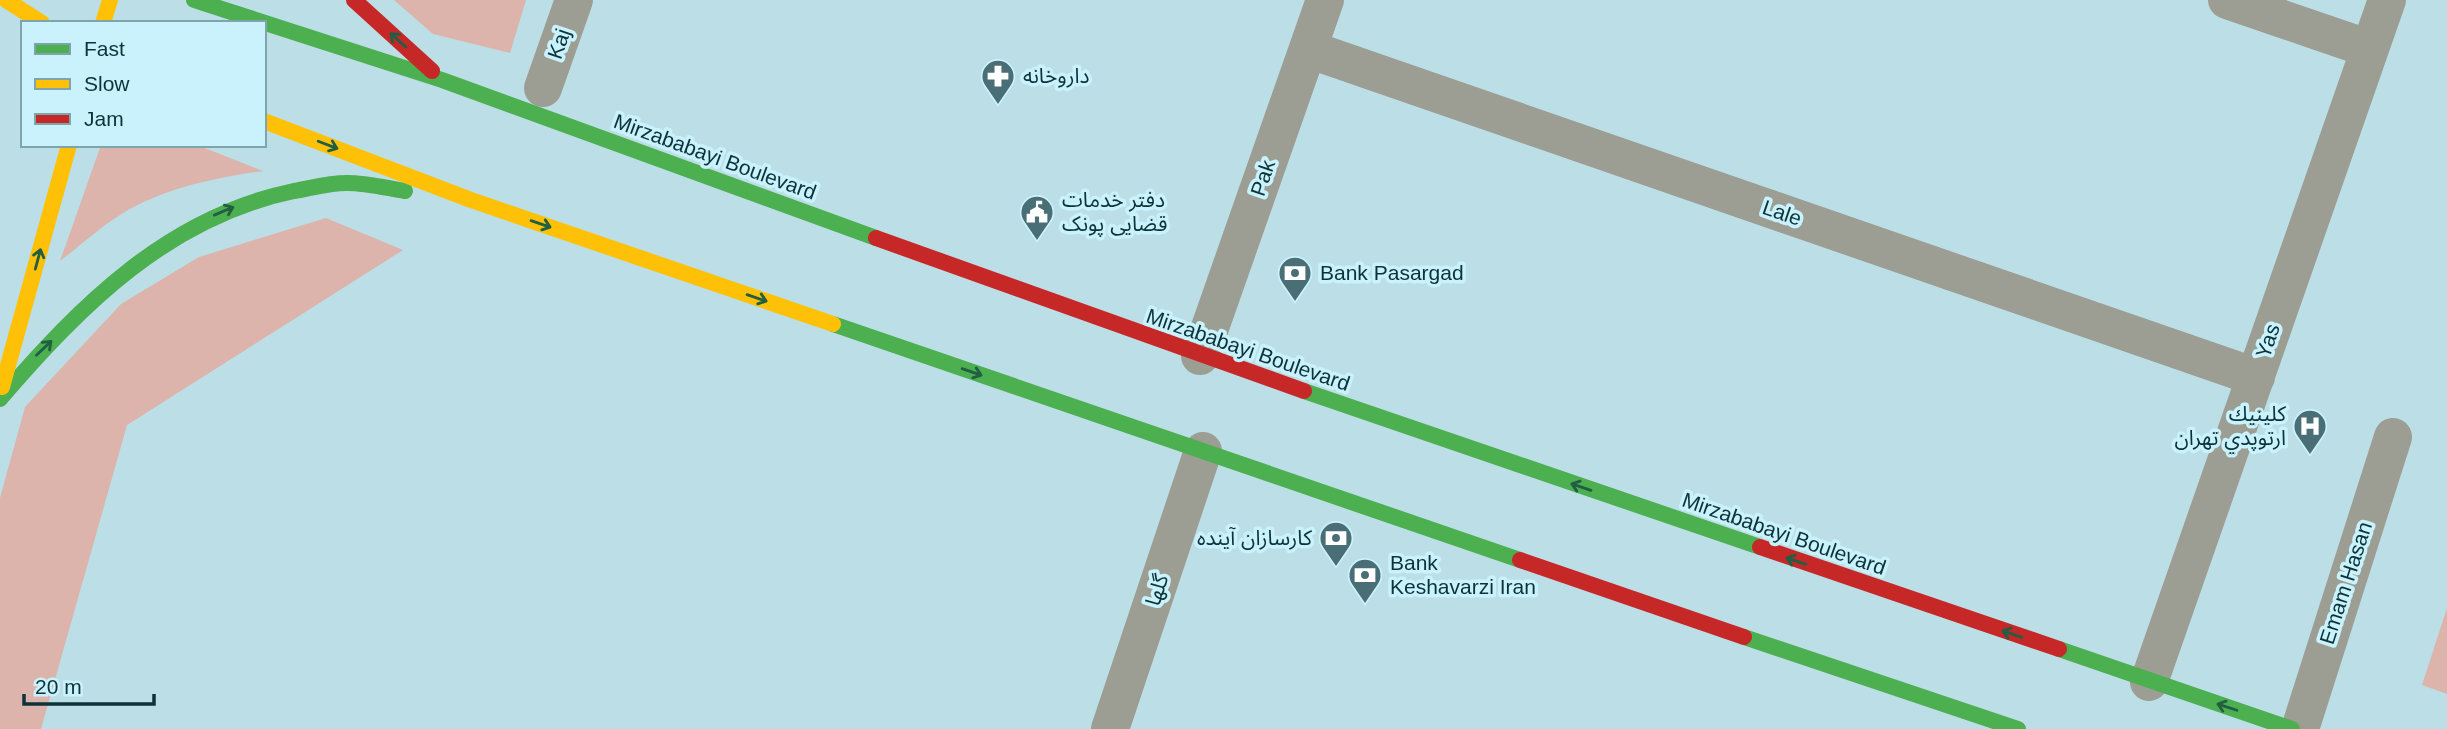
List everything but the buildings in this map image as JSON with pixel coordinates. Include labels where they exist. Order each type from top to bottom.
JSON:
[{"type":"main road","points":[[6,0],[39,21]]},
{"type":"main road","points":[[104,21],[110,0]]},
{"type":"main road","name":"Mirzababayi Boulevard","points":[[194,0],[259,21]]},
{"type":"main road","points":[[354,0],[442,80]]},
{"type":"main road","name":"Mirzababayi Boulevard","points":[[266,23],[442,80],[1200,356],[2292,729]]},
{"type":"main road","points":[[266,122],[471,200],[2018,729]]},
{"type":"main road","points":[[0,397],[68,147]]},
{"type":"main road","points":[[0,397],[36,355],[125,272],[173,237],[226,210],[286,190],[346,183],[471,200]]},
{"type":"street","name":"Kaj","points":[[543,88],[574,0]]},
{"type":"street","name":"Pak","points":[[1200,356],[1325,0]]},
{"type":"street","points":[[2227,0],[2370,49]]},
{"type":"street","name":"Yas","points":[[2149,682],[2387,0]]},
{"type":"street","name":"Lale","points":[[1308,49],[2256,377]]},
{"type":"street","name":"Emam Hasan","points":[[2300,729],[2393,437]]},
{"type":"street","name":"گلها","points":[[1110,729],[1203,451]]},
{"type":"shaded area","points":[[394,0],[526,0],[510,53],[433,34]]},
{"type":"shaded area","points":[[100,147],[202,147],[263,171],[208,181],[154,198],[112,220],[60,261]]},
{"type":"shaded area","points":[[326,218],[403,250],[127,425],[41,729],[0,729],[0,498],[25,407],[121,304],[199,257]]},
{"type":"shaded area","points":[[2447,608],[2447,694],[2422,685]]},
{"type":"traffic: fast","points":[[194,0],[259,21]]},
{"type":"traffic: fast","points":[[266,23],[442,80],[876,238]]},
{"type":"traffic: fast","points":[[0,399],[62,330],[95,299],[167,243],[206,221],[249,204],[294,191],[340,183],[405,191]]},
{"type":"traffic: fast","points":[[833,324],[1520,560]]},
{"type":"traffic: fast","points":[[1304,391],[1760,547]]},
{"type":"traffic: fast","points":[[1744,637],[2018,729]]},
{"type":"traffic: fast","points":[[2059,649],[2292,729]]},
{"type":"traffic: slow","points":[[6,0],[39,21]]},
{"type":"traffic: slow","points":[[104,21],[110,0]]},
{"type":"traffic: slow","points":[[266,122],[471,200],[833,324]]},
{"type":"traffic: slow","points":[[2,387],[68,147]]},
{"type":"traffic: jam","points":[[354,0],[432,71]]},
{"type":"traffic: jam","points":[[876,238],[1304,391]]},
{"type":"traffic: jam","points":[[1760,547],[2059,649]]},
{"type":"traffic: jam","points":[[1520,560],[1744,637]]},
{"type":"place","name":"داروخانه","points":[[998,106]]},
{"type":"place","name":"دفتر خدمات قضایی پونک","points":[[1037,242]]},
{"type":"place","name":"Bank Pasargad","points":[[1295,303]]},
{"type":"place","name":"كلينيك ارتوپدي تهران","points":[[2310,456]]},
{"type":"place","name":"کارسازان آینده","points":[[1336,568]]},
{"type":"place","name":"Bank Keshavarzi Iran","points":[[1365,605]]}]
